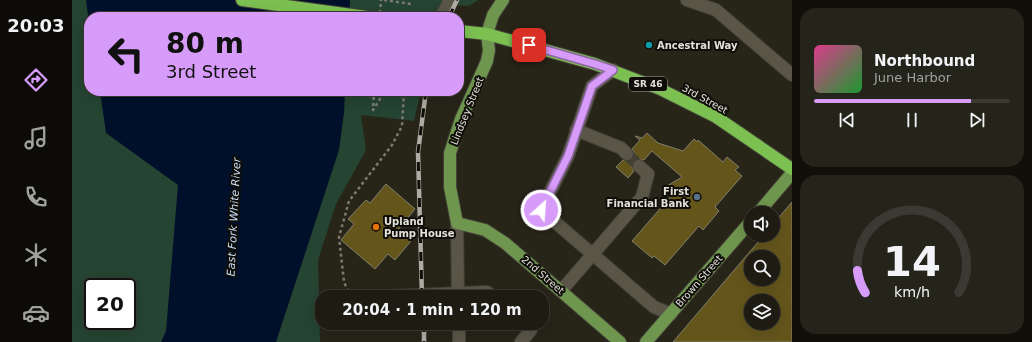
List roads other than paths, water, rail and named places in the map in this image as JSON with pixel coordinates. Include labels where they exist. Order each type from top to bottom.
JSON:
[{"type":"highway","points":[[242,0],[330,12]]},
{"type":"highway","name":"3rd Street","points":[[464,31],[487,34],[595,64],[660,89],[716,117],[792,169]]},
{"type":"main road","name":"Lindsey Street","points":[[457,223],[450,187],[450,153],[462,119],[487,61],[487,34],[493,16],[502,0]]},
{"type":"main road","points":[[764,206],[792,173]]},
{"type":"main road","name":"2nd Street","points":[[457,223],[485,230],[505,243],[620,342]]},
{"type":"main road","name":"Brown Street","points":[[646,342],[744,229]]},
{"type":"street","points":[[444,12],[450,0]]},
{"type":"street","points":[[687,0],[716,10],[792,75]]},
{"type":"street","points":[[613,70],[592,86],[568,156],[541,210],[654,307],[671,314]]},
{"type":"street","points":[[576,130],[621,148],[627,154]]},
{"type":"street","points":[[561,291],[642,197],[648,174],[639,166]]},
{"type":"street","name":"Lindsey Street","points":[[457,223],[458,290]]},
{"type":"street","points":[[459,330],[459,342]]},
{"type":"street","points":[[521,342],[531,330]]},
{"type":"water","points":[[86,0],[350,0],[349,12],[88,12]]},
{"type":"water","name":"East Fork White River","points":[[101,96],[345,96],[339,150],[276,342],[161,342],[166,331],[178,185],[106,133]]},
{"type":"tunnel","points":[[627,154],[639,166]]},
{"type":"railway","points":[[451,12],[457,0]]},
{"type":"railway","points":[[422,290],[418,152],[425,96]]},
{"type":"railway","points":[[424,330],[424,342]]},
{"type":"place","name":"Ancestral Way","points":[[649,45]]},
{"type":"place","name":"First Financial Bank","points":[[697,197]]},
{"type":"place","name":"Upland Pump House","points":[[376,227]]}]
